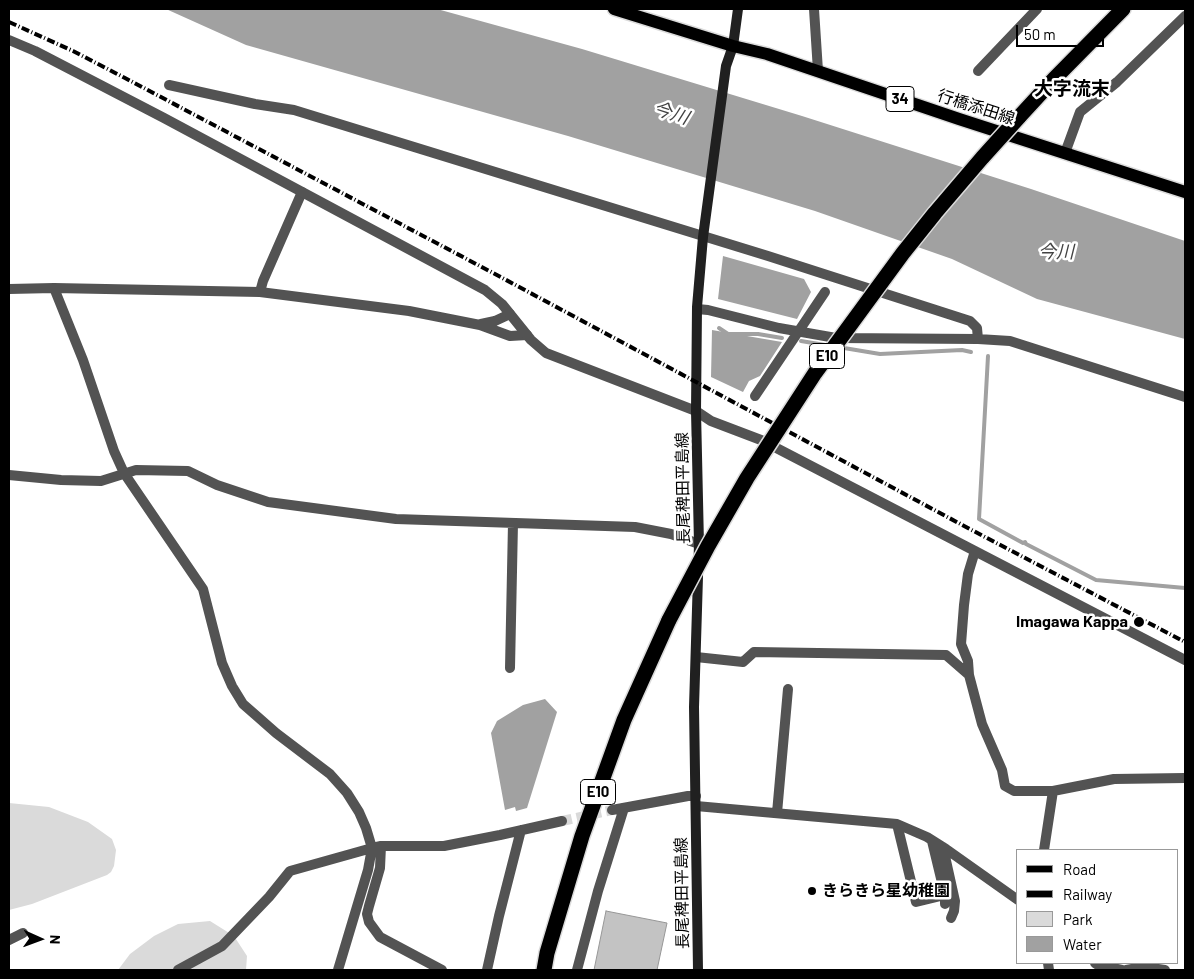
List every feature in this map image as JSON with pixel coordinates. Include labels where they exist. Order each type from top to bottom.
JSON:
[{"type":"highway","points":[[1105,26],[1121,9]]},
{"type":"highway","points":[[1105,26],[1127,9]]},
{"type":"highway","name":"E10","points":[[544,970],[582,836],[624,720],[669,620],[747,478],[815,373],[903,253],[982,158],[1105,26]]},
{"type":"main road","name":"行橋添田線","points":[[617,9],[733,46],[767,54],[1185,192]]},
{"type":"main road","name":"長尾稗田平島線","points":[[698,970],[694,706],[699,544],[696,411],[697,309],[704,232],[726,66],[733,46],[738,9]]},
{"type":"street","points":[[814,9],[818,71]]},
{"type":"street","points":[[978,71],[1037,9]]},
{"type":"street","points":[[1065,153],[1080,112],[1117,82],[1185,16]]},
{"type":"street","points":[[9,40],[35,51],[485,290],[502,304],[531,340],[546,353],[696,411],[711,421],[761,440],[1185,660]]},
{"type":"street","points":[[169,85],[255,104],[294,110],[704,232],[970,321],[977,328],[978,339]]},
{"type":"street","points":[[260,292],[302,192]]},
{"type":"street","points":[[54,288],[83,360],[114,451],[124,474],[204,589],[222,663],[232,686],[243,704],[276,733],[330,774],[359,812],[377,847],[380,868],[367,914],[368,922],[380,937],[442,970]]},
{"type":"street","points":[[9,289],[54,288],[260,292],[409,311],[480,324],[510,336],[527,335]]},
{"type":"street","points":[[755,396],[825,292]]},
{"type":"street","points":[[697,309],[708,310],[779,328],[836,338],[978,339],[1010,342],[1185,397]]},
{"type":"street","points":[[480,324],[495,321],[510,314]]},
{"type":"street","points":[[9,475],[61,480],[100,481],[136,470],[188,471],[217,485],[268,502],[396,519],[635,527],[671,534],[699,544]]},
{"type":"street","points":[[510,668],[513,523]]},
{"type":"street","points":[[975,551],[968,574],[961,644],[968,661],[969,675],[982,724],[1002,770],[1005,786],[1014,791],[1053,791],[1114,779],[1185,778]]},
{"type":"street","points":[[696,657],[743,662],[754,652],[946,655],[969,675]]},
{"type":"street","points":[[776,813],[788,689]]},
{"type":"street","points":[[1044,849],[1053,791]]},
{"type":"street","points":[[612,810],[688,796],[696,801],[776,813],[897,824],[943,847],[1016,899]]},
{"type":"street","points":[[577,970],[598,891],[624,808]]},
{"type":"street","points":[[178,970],[222,946],[269,897],[290,871],[377,847],[444,846],[562,821]]},
{"type":"street","points":[[897,824],[916,902],[945,900],[932,841]]},
{"type":"street","points":[[487,970],[522,830]]},
{"type":"street","points":[[338,970],[368,870],[377,847]]},
{"type":"street","points":[[943,847],[955,901],[951,918]]},
{"type":"street","points":[[9,940],[23,933]]},
{"type":"street","points":[[1096,964],[1124,970],[1144,967],[1165,970]]},
{"type":"green space","points":[[9,803],[49,807],[88,822],[112,839],[116,850],[114,866],[111,872],[32,904],[9,910]]},
{"type":"green space","points":[[210,921],[234,936],[247,956],[246,970],[118,970],[130,954],[154,936],[178,924]]},
{"type":"water","name":"今川","points":[[166,9],[437,9],[582,49],[802,116],[1031,189],[1185,241],[1185,339],[1037,299],[952,259],[815,211],[568,136],[246,45]]},
{"type":"water","points":[[723,256],[804,279],[811,292],[797,319],[718,299]]},
{"type":"water","points":[[712,330],[782,342],[760,376],[749,381],[743,392],[711,377]]},
{"type":"water","points":[[545,699],[557,712],[527,808],[516,811],[515,807],[505,810],[491,733],[497,721],[523,705]]},
{"type":"building","points":[[606,911],[667,923],[657,970],[594,970]]},
{"type":"waterway","points":[[719,328],[728,334],[758,334],[782,338]]},
{"type":"waterway","points":[[801,341],[831,346]]},
{"type":"waterway","points":[[838,347],[880,354],[962,350],[971,352]]},
{"type":"waterway","points":[[988,356],[979,519],[1096,580],[1185,588]]},
{"type":"tunnel","points":[[562,821],[612,810]]},
{"type":"railway","points":[[9,22],[73,51],[125,78],[1185,642]]},
{"type":"place","name":"Imagawa Kappa","points":[[1139,622]]},
{"type":"place","name":"きらきら星幼稚園","points":[[812,891]]},
{"type":"district","name":"大字流末","points":[[1072,89]]}]
